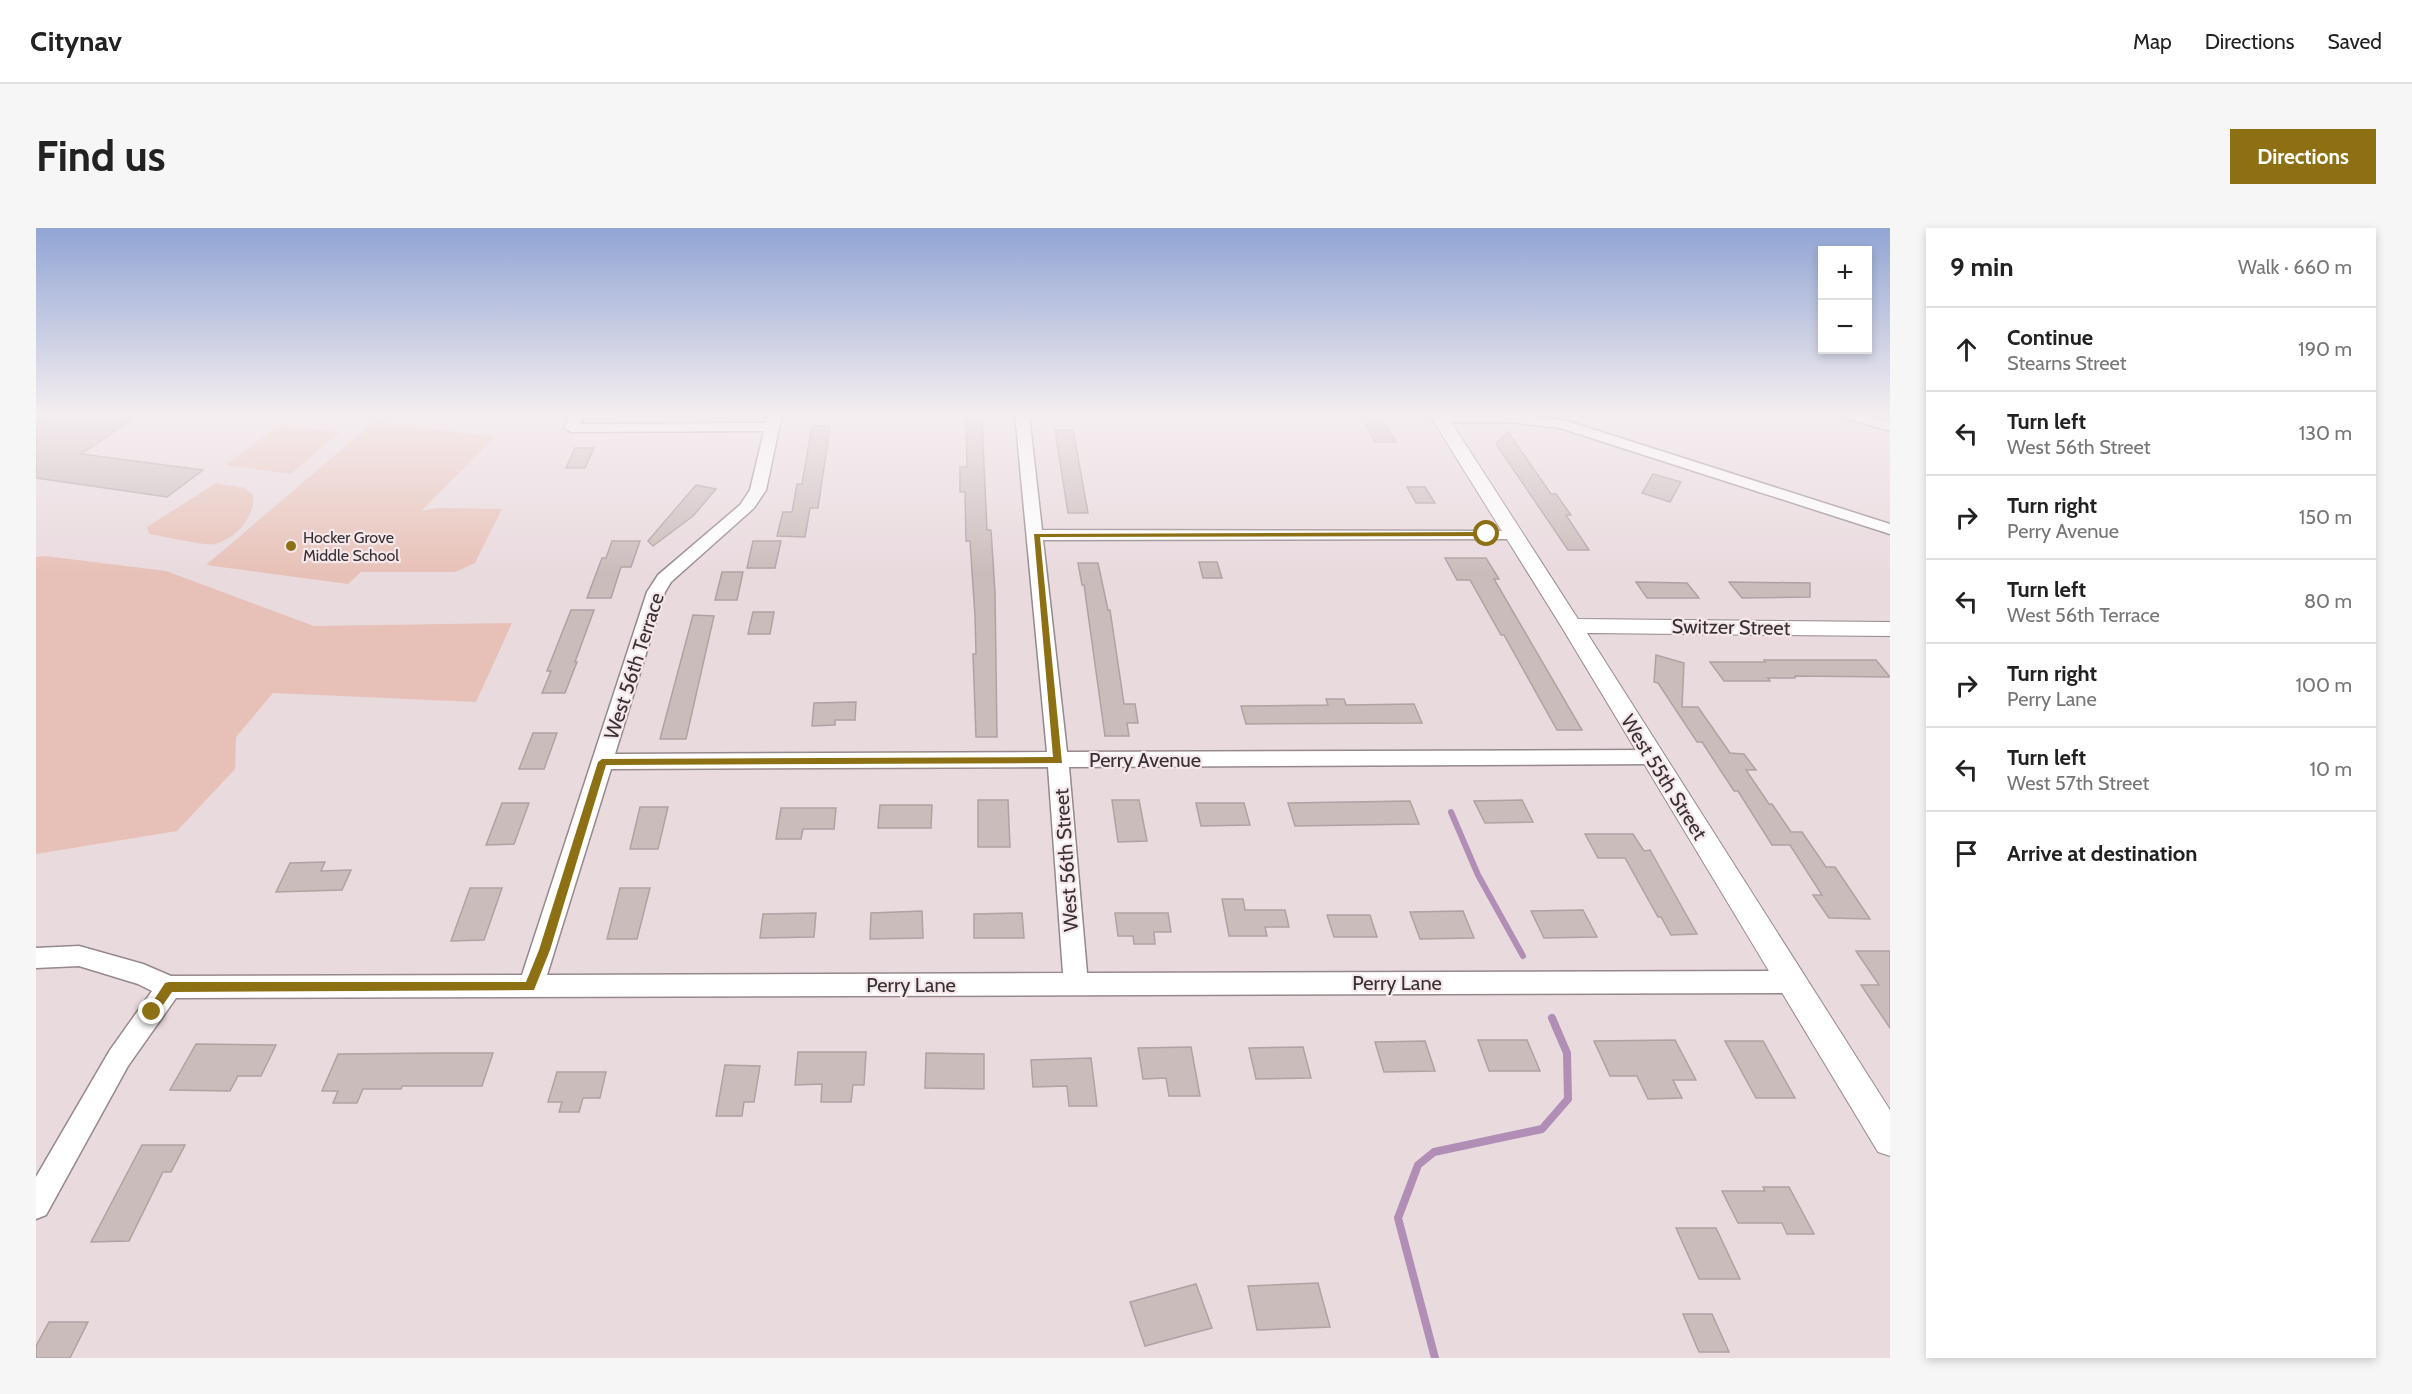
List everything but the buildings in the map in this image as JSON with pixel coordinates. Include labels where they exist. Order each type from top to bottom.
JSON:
[{"type":"street","name":"West 56th Terrace","points":[[530,987],[544,950],[656,592],[664,579],[746,508],[758,490],[763,467]]},
{"type":"street","name":"West 56th Street","points":[[1028,467],[1058,761],[1076,984]]},
{"type":"street","name":"West 55th Street","points":[[1471,467],[1572,626],[1890,1140]]},
{"type":"street","points":[[1695,467],[1890,529]]},
{"type":"street","points":[[1036,535],[1514,534]]},
{"type":"street","name":"Switzer Street","points":[[1572,626],[1890,629]]},
{"type":"street","name":"Perry Avenue","points":[[602,762],[1652,757]]},
{"type":"street","name":"Perry Lane","points":[[36,958],[79,956],[143,975],[169,987],[1791,982]]},
{"type":"street","points":[[36,1205],[119,1059],[169,987]]},
{"type":"shaded area","points":[[239,467],[299,467],[291,474]]},
{"type":"shaded area","points":[[321,467],[465,467],[421,511],[438,508],[502,509],[475,563],[455,572],[361,572],[348,584],[206,565]]},
{"type":"shaded area","points":[[216,483],[245,488],[253,495],[248,518],[237,532],[215,544],[149,534],[147,527]]},
{"type":"shaded area","points":[[45,556],[166,571],[314,626],[512,623],[476,702],[273,693],[236,737],[235,769],[177,831],[36,854],[36,557]]},
{"type":"waterway","points":[[1451,812],[1478,875],[1523,956]]},
{"type":"waterway","points":[[1435,1358],[1398,1218],[1418,1165],[1434,1152],[1542,1129],[1568,1099],[1567,1053],[1552,1018]]},
{"type":"place","name":"Hocker Grove Middle School","points":[[291,546]]},
{"type":"route","points":[[152,1012],[169,987],[530,987],[544,950],[602,762],[1058,761],[1036,535],[1487,534]]}]
